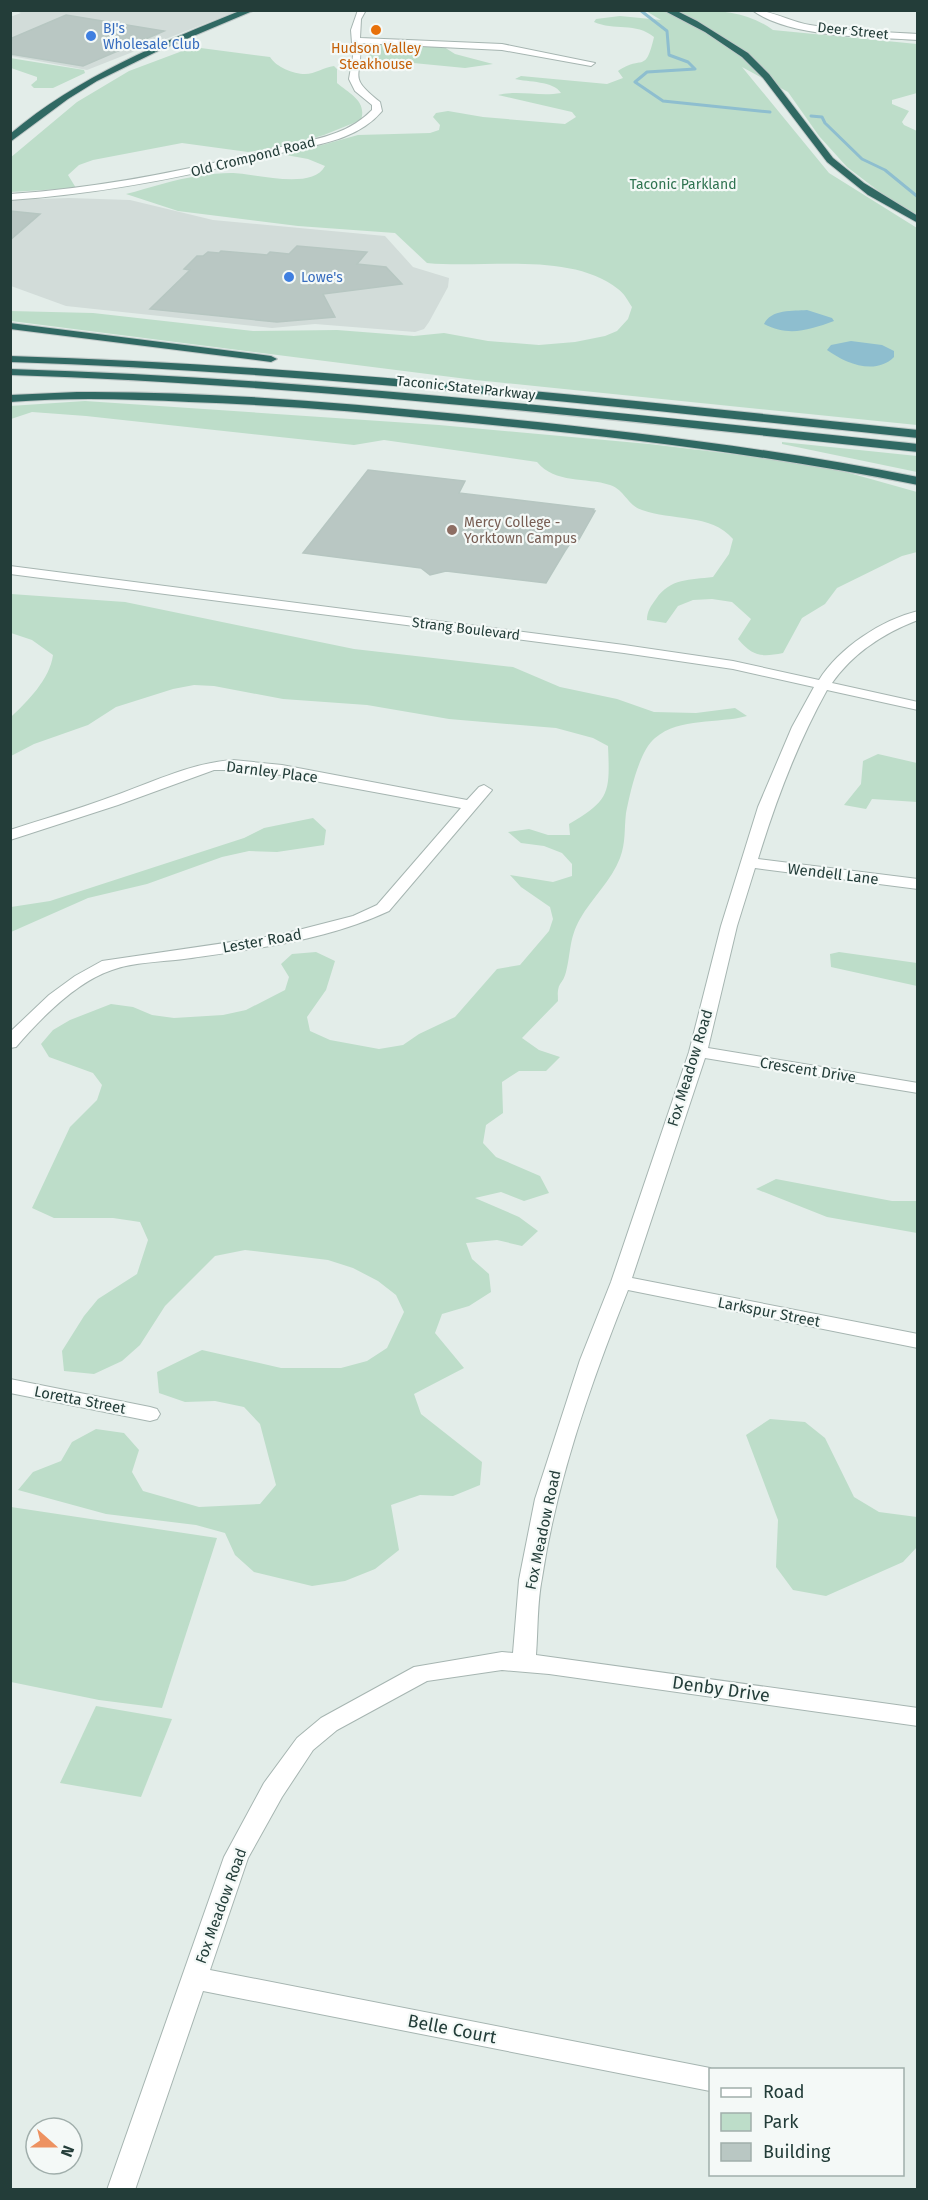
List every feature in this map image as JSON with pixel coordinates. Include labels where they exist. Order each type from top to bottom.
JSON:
[{"type":"highway","points":[[10,140],[62,97],[92,79],[163,45],[251,10]]},
{"type":"highway","points":[[667,10],[711,32],[749,58],[767,77],[832,162],[871,191],[918,220]]},
{"type":"highway","points":[[10,326],[493,386],[512,393]]},
{"type":"highway","name":"Taconic State Parkway","points":[[10,359],[253,369],[918,434]]},
{"type":"highway","name":"Taconic State Parkway","points":[[10,372],[236,382],[918,448]]},
{"type":"highway","points":[[10,399],[64,395],[163,397],[377,409],[706,444],[816,460],[918,481]]},
{"type":"highway","points":[[553,411],[605,423],[763,443],[918,474]]},
{"type":"street","name":"Old Crompond Road","points":[[10,197],[73,193],[195,172],[351,130],[370,119],[376,111],[377,104],[358,89],[353,79],[357,40],[356,22],[362,10]]},
{"type":"street","name":"Deer Street","points":[[756,10],[780,21],[811,27],[918,37]]},
{"type":"street","points":[[357,40],[502,47],[591,63]]},
{"type":"street","name":"Strang Boulevard","points":[[10,570],[733,665],[823,683],[918,706]]},
{"type":"street","name":"Fox Meadow Road","points":[[121,2190],[236,1857],[273,1790],[305,1744],[329,1724],[422,1673],[502,1661],[524,1663],[530,1580],[546,1499],[590,1360],[621,1282],[698,1052],[729,926],[774,787],[799,727],[823,683],[859,646],[884,628],[918,615]]},
{"type":"street","name":"Darnley Place","points":[[10,835],[213,766],[233,765],[282,770],[470,805]]},
{"type":"street","name":"Lester Road","points":[[10,1043],[58,996],[90,973],[108,965],[280,940],[327,930],[383,908],[484,790]]},
{"type":"street","name":"Wendell Lane","points":[[749,863],[918,884]]},
{"type":"street","name":"Crescent Drive","points":[[698,1052],[918,1088]]},
{"type":"street","name":"Larkspur Street","points":[[621,1282],[918,1341]]},
{"type":"street","name":"Loretta Street","points":[[10,1386],[150,1414]]},
{"type":"street","name":"Denby Drive","points":[[524,1663],[918,1718]]},
{"type":"street","name":"Belle Court","points":[[194,1978],[709,2080]]},
{"type":"shaded area","points":[[13,10],[237,11],[87,70],[11,56],[10,17],[21,13]]},
{"type":"shaded area","points":[[69,198],[130,200],[213,220],[385,236],[413,267],[449,278],[448,287],[424,329],[415,332],[315,324],[272,328],[66,306],[11,286],[10,200]]},
{"type":"green space","name":"Taconic Parkland","points":[[712,10],[744,16],[759,21],[773,30],[917,44],[917,93],[892,100],[892,104],[909,111],[902,122],[917,131],[917,216],[885,196],[847,167],[819,136],[788,92],[742,67],[829,173],[917,228],[917,425],[475,380],[11,321],[10,311],[93,313],[253,331],[337,330],[414,336],[444,333],[488,341],[539,345],[575,342],[617,331],[628,319],[632,307],[626,297],[618,289],[598,277],[576,270],[526,264],[427,263],[395,233],[298,226],[178,211],[126,194],[180,179],[215,174],[231,173],[282,179],[308,178],[325,166],[308,159],[286,155],[358,135],[430,133],[439,130],[440,125],[433,117],[436,113],[448,111],[483,117],[565,124],[576,117],[572,112],[498,95],[561,93],[547,84],[515,79],[521,76],[607,84],[623,78],[618,71],[645,60],[654,37],[647,32],[632,28],[594,22],[596,19],[620,16],[661,20],[646,11]]},
{"type":"green space","points":[[367,43],[444,47],[455,54],[493,64],[465,68],[372,59],[368,55]]},
{"type":"green space","points":[[193,47],[270,57],[281,67],[300,74],[334,66],[337,69],[337,83],[356,98],[362,108],[361,120],[324,135],[286,146],[248,152],[182,143],[93,160],[79,165],[68,175],[76,188],[11,192],[10,158],[77,102],[129,71]]},
{"type":"green space","points":[[10,58],[84,70],[85,73],[53,88],[34,88],[31,85],[37,77],[11,68]]},
{"type":"green space","points":[[85,401],[439,425],[649,444],[783,460],[835,469],[917,492],[917,552],[902,556],[837,588],[825,604],[802,618],[783,653],[758,654],[748,649],[738,639],[751,619],[732,602],[712,599],[693,600],[678,606],[666,623],[647,620],[651,606],[668,587],[681,581],[713,577],[729,554],[733,539],[714,525],[702,521],[637,508],[619,490],[610,485],[562,477],[544,469],[537,462],[384,440],[354,445],[32,412],[11,419],[10,406]]},
{"type":"green space","points":[[782,442],[917,456],[917,472],[782,444]]},
{"type":"green space","points":[[11,594],[125,602],[354,649],[513,667],[560,687],[617,699],[654,712],[696,713],[735,708],[747,716],[676,727],[665,731],[649,744],[633,784],[626,813],[620,858],[612,874],[576,926],[566,972],[559,987],[558,1001],[522,1038],[539,1050],[560,1057],[546,1071],[519,1071],[502,1082],[503,1113],[486,1125],[483,1143],[496,1157],[540,1176],[549,1193],[524,1201],[501,1192],[475,1198],[519,1217],[538,1231],[522,1246],[497,1240],[466,1243],[472,1259],[489,1274],[491,1292],[469,1306],[442,1314],[435,1333],[464,1368],[414,1394],[421,1414],[482,1462],[480,1485],[453,1496],[420,1495],[391,1505],[399,1550],[375,1569],[345,1581],[312,1586],[254,1572],[235,1555],[225,1533],[196,1525],[106,1514],[18,1490],[33,1472],[61,1461],[72,1442],[96,1429],[124,1433],[139,1450],[132,1472],[143,1491],[199,1507],[260,1504],[276,1485],[260,1424],[244,1407],[215,1401],[185,1402],[159,1393],[157,1372],[202,1350],[281,1368],[341,1368],[367,1361],[387,1348],[404,1312],[396,1295],[378,1281],[353,1268],[328,1260],[245,1250],[215,1256],[165,1306],[140,1345],[122,1361],[94,1374],[64,1371],[62,1351],[84,1316],[98,1299],[137,1274],[148,1240],[140,1222],[113,1218],[54,1218],[32,1208],[70,1127],[97,1100],[102,1085],[93,1073],[49,1057],[41,1044],[53,1030],[70,1020],[111,1004],[133,1007],[152,1015],[174,1018],[223,1015],[246,1010],[285,990],[289,977],[281,964],[292,954],[316,952],[335,961],[326,990],[307,1017],[310,1031],[330,1040],[379,1049],[403,1045],[419,1034],[455,1017],[497,969],[520,965],[549,931],[553,919],[550,907],[521,887],[510,875],[553,882],[572,876],[572,864],[562,853],[544,846],[521,843],[508,832],[529,829],[548,835],[570,835],[569,824],[593,808],[605,794],[609,775],[608,746],[593,738],[556,728],[449,719],[367,705],[283,699],[214,686],[194,685],[173,689],[116,707],[88,725],[34,744],[11,756],[11,717],[43,681],[53,655],[32,640],[11,633]]},
{"type":"green space","points":[[878,754],[917,763],[917,802],[872,799],[866,809],[844,805],[861,784],[863,761]]},
{"type":"green space","points":[[313,818],[326,830],[324,845],[277,852],[249,851],[222,857],[147,884],[88,898],[11,932],[11,907],[50,901],[244,838],[264,828]]},
{"type":"green space","points":[[839,952],[917,963],[917,986],[831,967],[830,954]]},
{"type":"green space","points":[[776,1179],[892,1201],[917,1201],[917,1233],[827,1217],[756,1189]]},
{"type":"green space","points":[[770,1419],[805,1422],[825,1438],[854,1497],[879,1512],[917,1517],[917,1547],[903,1562],[826,1596],[793,1590],[776,1567],[778,1520],[746,1435]]},
{"type":"green space","points":[[11,1507],[217,1538],[162,1708],[99,1700],[11,1682]]},
{"type":"green space","points":[[96,1706],[172,1719],[141,1797],[60,1783]]},
{"type":"water","points":[[807,310],[832,318],[834,321],[799,331],[782,330],[764,324],[767,319],[777,313]]},
{"type":"water","points":[[851,341],[882,345],[894,351],[894,357],[886,363],[869,367],[851,363],[827,350],[831,345]]},
{"type":"building","name":"BJ's Wholesale Club","points":[[66,15],[164,31],[83,66],[10,54],[12,38]]},
{"type":"building","points":[[10,211],[40,214],[10,240]]},
{"type":"building","name":"Lowe's","points":[[297,246],[367,252],[357,264],[386,267],[402,284],[323,294],[335,317],[277,322],[150,309],[190,270],[184,269],[197,256],[221,251],[267,255],[270,252],[289,254]]},
{"type":"building","name":"Mercy College - Yorktown Campus","points":[[368,470],[465,481],[459,493],[594,509],[595,511],[577,543],[571,542],[546,583],[446,571],[430,575],[421,568],[303,553]]},
{"type":"waterway","points":[[640,10],[667,31],[669,55],[688,62],[695,69],[647,72],[635,82],[663,101],[770,112]]},
{"type":"waterway","points":[[811,116],[822,117],[825,123],[862,159],[885,170],[918,197]]},
{"type":"place","name":"Hudson Valley Steakhouse","points":[[376,30]]},
{"type":"place","name":"BJ's Wholesale Club","points":[[91,36]]},
{"type":"place","name":"Lowe's","points":[[289,277]]},
{"type":"place","name":"Mercy College - Yorktown Campus","points":[[452,530]]}]
